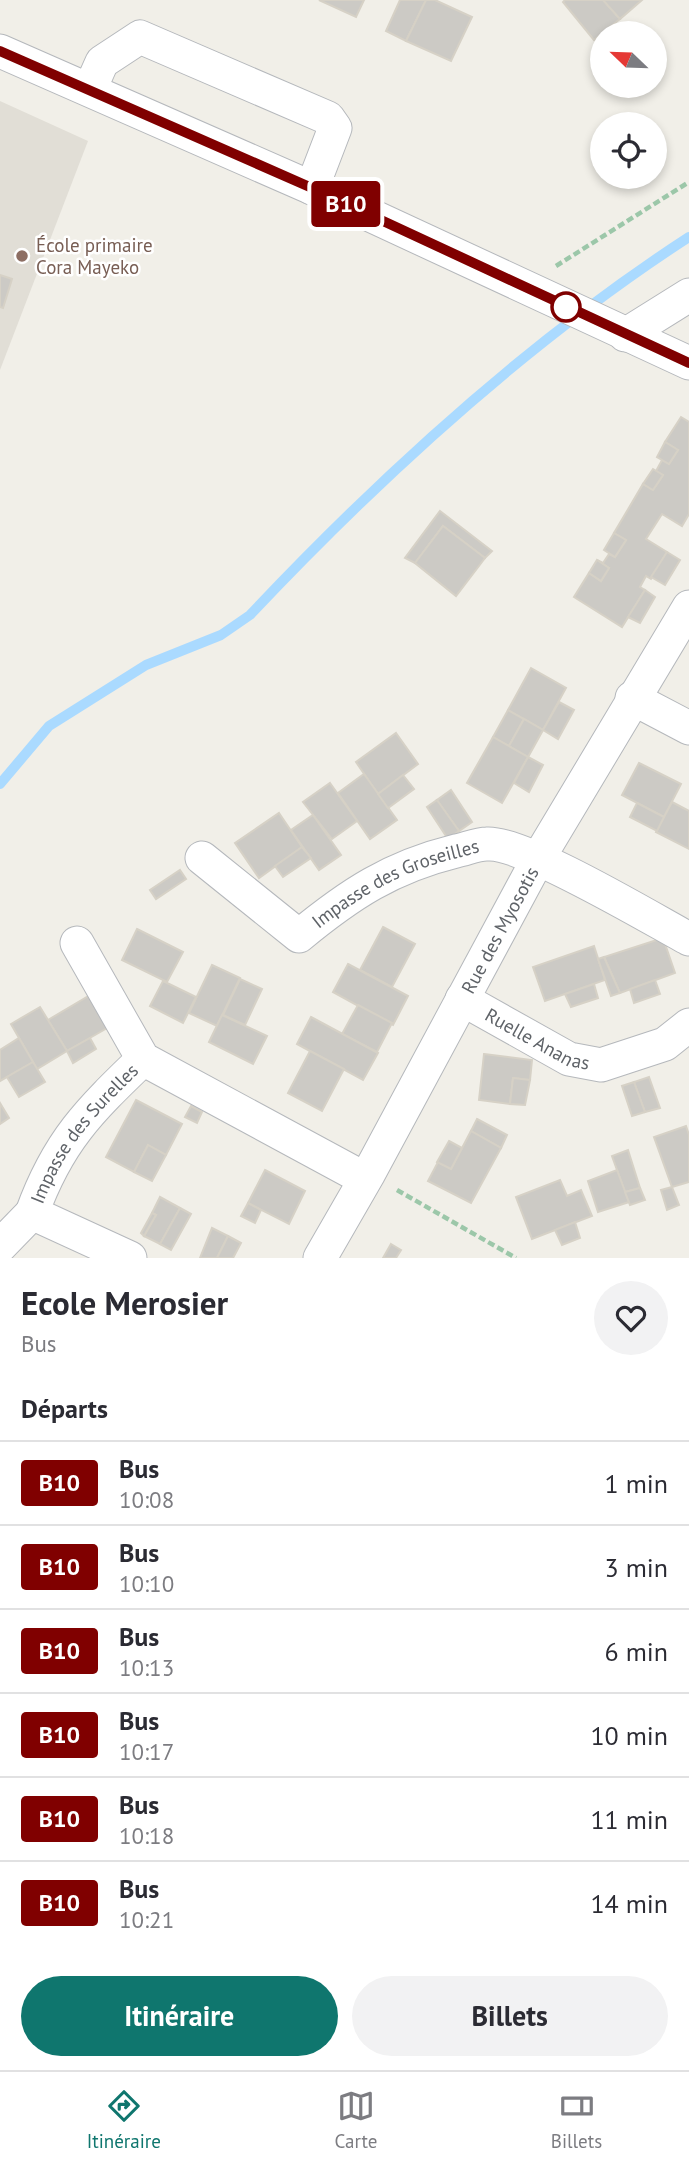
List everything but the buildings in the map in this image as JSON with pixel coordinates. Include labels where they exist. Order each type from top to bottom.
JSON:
[{"type":"street","points":[[90,89],[102,62],[140,37],[328,118],[335,128],[312,188]]},
{"type":"street","points":[[0,51],[312,188],[689,363]]},
{"type":"street","points":[[619,332],[689,295]]},
{"type":"street","name":"Rue des Myosotis","points":[[320,1258],[538,859],[632,698],[689,607]]},
{"type":"street","points":[[632,698],[689,728]]},
{"type":"street","name":"Impasse des Groseilles","points":[[202,858],[299,936],[341,902],[378,878],[425,858],[489,843],[538,859]]},
{"type":"street","points":[[538,859],[689,939]]},
{"type":"street","points":[[77,943],[143,1059],[367,1176]]},
{"type":"street","name":"Ruelle Ananas","points":[[462,999],[560,1054],[601,1065],[666,1044],[689,1025]]},
{"type":"street","name":"Impasse des Surelles","points":[[0,1246],[32,1213],[45,1176],[61,1146],[86,1114],[143,1059]]},
{"type":"street","name":"Impasse des Surelles","points":[[32,1213],[130,1258]]},
{"type":"path","points":[[529,290],[689,182]]},
{"type":"path","points":[[367,1176],[516,1258]]},
{"type":"shaded area","name":"École primaire Cora Mayeko","points":[[0,101],[88,141],[0,370]]},
{"type":"waterway","points":[[0,784],[49,726],[146,665],[221,635],[250,615],[352,512],[458,413],[571,321],[689,237]]},
{"type":"bus line","name":"B10","points":[[0,51],[312,188],[689,363]]},
{"type":"place","name":"École primaire Cora Mayeko","points":[[22,256]]}]
